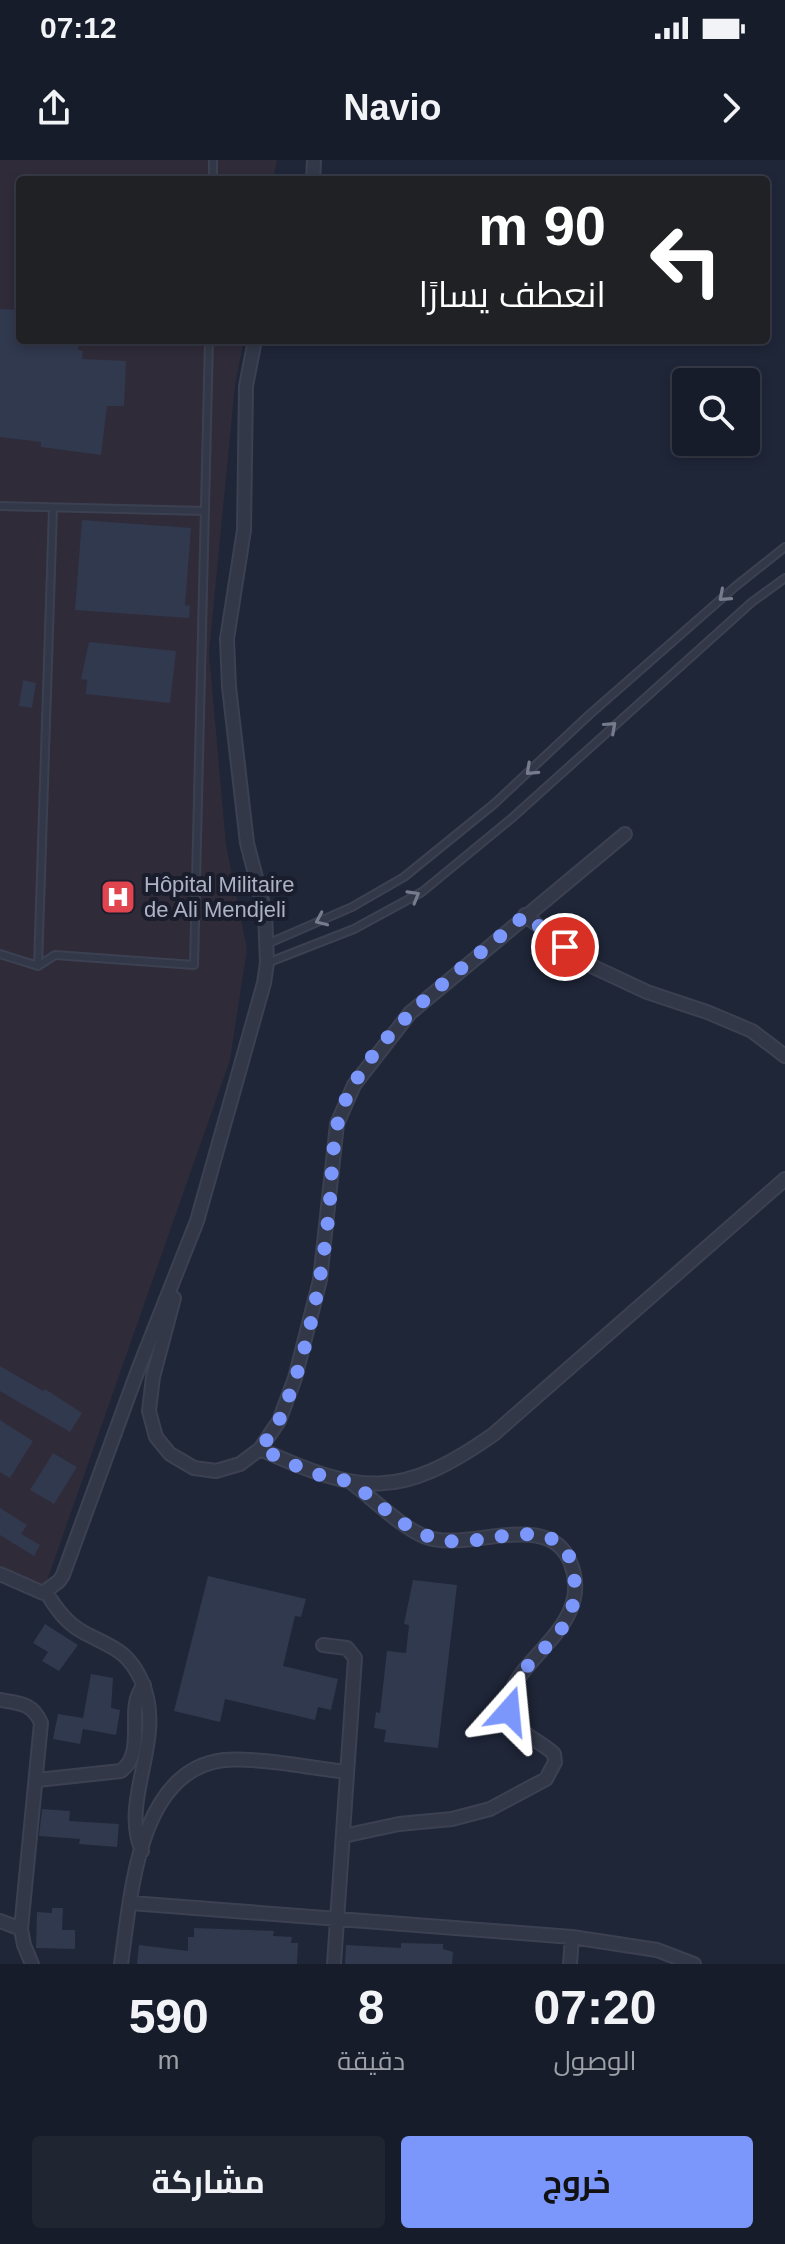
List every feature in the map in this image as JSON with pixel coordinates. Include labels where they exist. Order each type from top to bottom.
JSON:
[{"type":"street","points":[[254,344],[246,386],[244,530],[227,639],[242,806],[247,843],[265,912],[267,963],[264,983],[212,1170],[181,1267],[153,1377],[149,1411],[156,1437],[170,1454],[194,1468],[216,1471],[240,1464],[260,1449],[279,1421],[295,1378],[320,1280],[337,1124],[347,1097],[388,1038],[410,1013],[625,834]]},
{"type":"street","points":[[525,915],[585,963],[647,992],[752,1031],[785,1056]]},
{"type":"street","points":[[260,1449],[311,1472],[352,1483],[381,1484],[409,1479],[440,1468],[494,1434],[785,1179]]},
{"type":"street","points":[[0,1574],[38,1593],[46,1592],[63,1575],[138,1370],[181,1267]]},
{"type":"street","points":[[343,1836],[399,1824],[452,1819],[490,1809],[546,1779],[555,1762],[554,1754],[517,1727],[509,1711],[509,1699],[525,1669],[564,1626],[572,1607],[576,1581],[561,1545],[545,1538],[523,1534],[453,1542],[425,1537],[352,1483]]},
{"type":"street","points":[[46,1592],[63,1616],[81,1631],[105,1641],[134,1665],[144,1685],[149,1710],[148,1754],[134,1811],[137,1839],[142,1851]]},
{"type":"street","points":[[323,1645],[347,1648],[355,1658],[334,1964]]},
{"type":"street","points":[[37,1780],[121,1771],[126,1767],[135,1740],[136,1700],[144,1685]]},
{"type":"street","points":[[0,1700],[27,1705],[39,1718],[37,1780],[21,1929],[32,1964]]},
{"type":"street","points":[[121,1964],[142,1851],[161,1801],[177,1782],[198,1767],[235,1760],[347,1772]]},
{"type":"street","points":[[131,1903],[572,1937],[657,1950],[694,1964]]},
{"type":"street","points":[[0,1921],[21,1929]]},
{"type":"street","points":[[570,1964],[572,1937]]},
{"type":"lane","points":[[38,966],[55,955],[194,965],[209,344]]},
{"type":"lane","points":[[0,506],[205,511]]},
{"type":"lane","points":[[38,966],[53,509]]},
{"type":"lane","points":[[266,944],[352,907],[404,877],[494,804],[589,715],[785,547]]},
{"type":"lane","points":[[267,963],[354,929],[422,892],[512,818],[752,602],[785,578]]},
{"type":"lane","points":[[0,954],[38,966]]},
{"type":"shaded area","name":"Hôpital Militaire de Ali Mendjeli","points":[[0,160],[277,160],[274,176],[16,176],[16,344],[243,344],[235,385],[209,653],[226,845],[247,949],[230,1060],[43,1592],[0,1567]]},
{"type":"building","points":[[0,309],[16,310],[16,344],[79,344],[78,350],[83,351],[82,359],[126,361],[124,406],[107,406],[101,455],[41,447],[41,442],[0,437]]},
{"type":"building","points":[[82,520],[191,528],[185,605],[190,606],[189,618],[75,610]]},
{"type":"building","points":[[89,642],[176,651],[170,703],[86,694],[87,680],[81,679]]},
{"type":"building","points":[[23,680],[36,683],[32,708],[19,706]]},
{"type":"building","points":[[0,1366],[43,1391],[45,1389],[82,1413],[70,1432],[0,1391]]},
{"type":"building","points":[[0,1420],[33,1441],[10,1478],[0,1472]]},
{"type":"building","points":[[53,1453],[77,1467],[54,1504],[30,1490]]},
{"type":"building","points":[[0,1508],[27,1525],[21,1534],[40,1545],[34,1556],[0,1535]]},
{"type":"building","points":[[208,1576],[306,1599],[301,1617],[295,1616],[283,1666],[338,1679],[331,1710],[318,1707],[315,1720],[225,1699],[220,1722],[174,1711]]},
{"type":"building","points":[[413,1580],[457,1585],[438,1748],[384,1742],[386,1730],[374,1728],[376,1712],[380,1713],[387,1651],[406,1653],[409,1625],[404,1624]]},
{"type":"building","points":[[45,1624],[78,1645],[59,1671],[42,1661],[48,1652],[33,1643]]},
{"type":"building","points":[[91,1674],[113,1678],[111,1708],[120,1710],[116,1735],[83,1729],[80,1744],[53,1739],[58,1714],[83,1718]]},
{"type":"building","points":[[42,1809],[70,1811],[69,1821],[119,1824],[117,1847],[79,1844],[80,1839],[39,1836]]},
{"type":"building","points":[[52,1908],[63,1908],[62,1930],[75,1930],[75,1949],[36,1948],[37,1912],[52,1913]]},
{"type":"building","points":[[194,1928],[274,1931],[273,1936],[292,1937],[291,1943],[298,1943],[297,1964],[137,1964],[139,1945],[188,1951],[188,1937],[194,1937]]},
{"type":"building","points":[[401,1943],[443,1944],[443,1949],[453,1952],[452,1964],[345,1964],[346,1945],[401,1948]]},
{"type":"place","name":"Hôpital Militaire de Ali Mendjeli","points":[[118,897]]},
{"type":"route","points":[[509,1711],[513,1687],[564,1626],[572,1607],[576,1581],[561,1545],[523,1534],[453,1542],[425,1537],[352,1483],[311,1472],[260,1449],[279,1421],[295,1378],[320,1280],[337,1124],[354,1085],[410,1013],[525,915],[565,947]]}]
